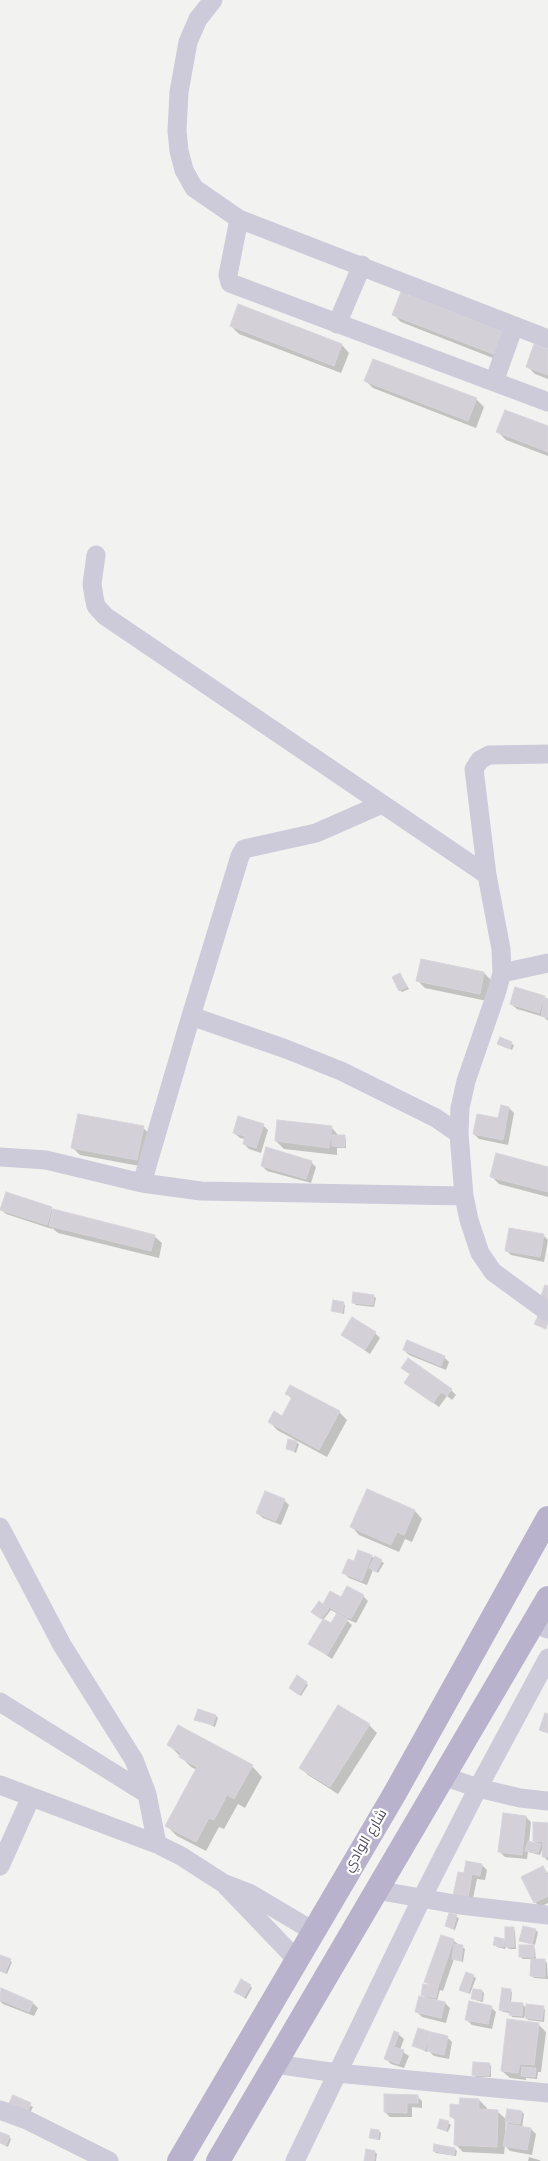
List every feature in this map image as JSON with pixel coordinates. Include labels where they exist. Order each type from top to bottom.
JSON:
[{"type":"main road","name":"شارع الوادي","points":[[179,2161],[395,1793],[548,1518]]},
{"type":"main road","points":[[218,2161],[442,1776],[541,1626],[548,1598]]},
{"type":"main road","points":[[395,1793],[424,1807]]},
{"type":"main road","points":[[364,1844],[392,1863]]},
{"type":"street","points":[[212,0],[198,19],[188,42],[179,92],[177,131],[179,151],[184,170],[194,188],[239,219],[362,265],[548,339]]},
{"type":"street","points":[[239,219],[228,275],[230,283],[548,402]]},
{"type":"street","points":[[337,324],[362,265]]},
{"type":"street","points":[[494,382],[514,326]]},
{"type":"street","points":[[96,555],[92,584],[96,606],[105,616],[487,875]]},
{"type":"street","points":[[548,754],[489,755],[480,760],[474,769],[487,875],[501,949],[502,972],[466,1081],[460,1108],[459,1134],[464,1196],[469,1220],[480,1254],[493,1272],[548,1312]]},
{"type":"street","points":[[142,1183],[191,1016],[240,856],[244,849],[316,833],[382,804]]},
{"type":"street","points":[[502,972],[548,963]]},
{"type":"street","points":[[191,1016],[286,1048],[341,1071],[436,1118],[459,1134]]},
{"type":"street","points":[[0,1157],[46,1160],[142,1183],[201,1191],[464,1196]]},
{"type":"street","points":[[0,1526],[62,1645],[134,1760],[147,1794],[157,1844]]},
{"type":"street","points":[[295,2161],[422,1898],[478,1788],[548,1658]]},
{"type":"street","points":[[0,1702],[147,1794]]},
{"type":"street","points":[[442,1776],[478,1788],[520,1798],[548,1801]]},
{"type":"street","points":[[0,1785],[157,1844],[181,1856],[223,1883],[249,1893],[313,1931]]},
{"type":"street","points":[[0,1866],[31,1797]]},
{"type":"street","points":[[223,1883],[243,1906],[296,1959]]},
{"type":"street","points":[[376,1890],[460,1905],[548,1915]]},
{"type":"street","points":[[274,2064],[337,2073],[548,2093]]},
{"type":"street","points":[[0,2110],[26,2120],[109,2161]]},
{"type":"building","points":[[401,292],[504,332],[496,355],[392,315]]},
{"type":"building","points":[[238,304],[342,344],[334,366],[230,326]]},
{"type":"building","points":[[534,344],[548,349],[548,375],[526,367]]},
{"type":"building","points":[[373,359],[477,398],[468,421],[364,381]]},
{"type":"building","points":[[505,410],[548,426],[548,452],[496,432]]},
{"type":"building","points":[[421,959],[484,972],[480,994],[416,981]]},
{"type":"building","points":[[400,973],[407,987],[399,991],[392,977]]},
{"type":"building","points":[[515,987],[545,996],[539,1013],[510,1004]]},
{"type":"building","points":[[545,998],[548,999],[548,1018],[541,1016]]},
{"type":"building","points":[[500,1037],[512,1042],[510,1049],[497,1044]]},
{"type":"building","points":[[501,1105],[509,1107],[503,1140],[473,1134],[477,1114],[498,1118]]},
{"type":"building","points":[[78,1114],[144,1126],[137,1160],[71,1148]]},
{"type":"building","points":[[238,1116],[264,1124],[256,1148],[243,1144],[245,1136],[233,1133]]},
{"type":"building","points":[[277,1120],[332,1126],[329,1148],[275,1141]]},
{"type":"building","points":[[332,1135],[345,1135],[345,1147],[332,1146]]},
{"type":"building","points":[[266,1147],[312,1161],[306,1179],[261,1166]]},
{"type":"building","points":[[496,1153],[548,1167],[548,1192],[490,1177]]},
{"type":"building","points":[[6,1192],[52,1207],[47,1225],[0,1210]]},
{"type":"building","points":[[53,1209],[155,1235],[151,1251],[49,1226]]},
{"type":"building","points":[[509,1228],[544,1234],[540,1257],[505,1251]]},
{"type":"building","points":[[545,1285],[548,1286],[548,1304],[539,1301]]},
{"type":"building","points":[[353,1292],[374,1295],[373,1305],[352,1303]]},
{"type":"building","points":[[333,1300],[344,1302],[342,1313],[331,1311]]},
{"type":"building","points":[[538,1316],[548,1321],[546,1329],[534,1324]]},
{"type":"building","points":[[352,1317],[376,1332],[365,1350],[341,1335]]},
{"type":"building","points":[[407,1340],[445,1356],[441,1366],[403,1350]]},
{"type":"building","points":[[408,1358],[452,1389],[447,1396],[441,1392],[433,1403],[404,1383],[410,1374],[401,1368]]},
{"type":"building","points":[[290,1385],[340,1411],[319,1450],[268,1422],[274,1411],[282,1416],[292,1397],[285,1394]]},
{"type":"building","points":[[288,1439],[297,1441],[294,1451],[286,1449]]},
{"type":"building","points":[[367,1489],[415,1510],[404,1535],[397,1532],[391,1545],[350,1527]]},
{"type":"building","points":[[265,1491],[285,1499],[276,1521],[256,1513]]},
{"type":"building","points":[[358,1550],[372,1555],[362,1581],[342,1573],[348,1559],[354,1561]]},
{"type":"building","points":[[375,1556],[382,1560],[376,1572],[369,1568]]},
{"type":"building","points":[[347,1586],[364,1595],[351,1619],[323,1604],[330,1591],[341,1597]]},
{"type":"building","points":[[319,1601],[329,1609],[321,1619],[311,1612]]},
{"type":"building","points":[[337,1613],[348,1619],[327,1655],[308,1644],[323,1619],[331,1623]]},
{"type":"building","points":[[297,1675],[307,1682],[299,1695],[289,1688]]},
{"type":"building","points":[[338,1705],[370,1724],[330,1787],[299,1768]]},
{"type":"building","points":[[198,1709],[216,1715],[213,1725],[194,1720]]},
{"type":"building","points":[[545,1713],[548,1714],[548,1733],[539,1730]]},
{"type":"building","points":[[178,1725],[253,1765],[234,1799],[227,1795],[214,1820],[209,1818],[196,1842],[165,1826],[197,1767],[179,1757],[181,1753],[167,1745]]},
{"type":"building","points":[[503,1813],[526,1816],[522,1855],[498,1852]]},
{"type":"building","points":[[533,1822],[548,1823],[548,1857],[542,1857],[543,1842],[533,1841]]},
{"type":"building","points":[[528,1841],[541,1844],[538,1853],[525,1851]]},
{"type":"building","points":[[466,1861],[482,1864],[480,1876],[472,1874],[468,1898],[453,1896],[458,1872],[464,1873]]},
{"type":"building","points":[[543,1866],[548,1876],[548,1896],[534,1903],[521,1877]]},
{"type":"building","points":[[449,1913],[457,1915],[453,1929],[445,1926]]},
{"type":"building","points":[[523,1926],[536,1929],[532,1944],[519,1941]]},
{"type":"building","points":[[505,1927],[514,1927],[514,1947],[505,1947]]},
{"type":"building","points":[[441,1935],[454,1939],[438,1987],[424,1982]]},
{"type":"building","points":[[495,1937],[504,1939],[503,1947],[493,1945]]},
{"type":"building","points":[[454,1944],[463,1945],[461,1961],[452,1959]]},
{"type":"building","points":[[519,1945],[534,1945],[534,1957],[519,1957]]},
{"type":"building","points":[[0,1955],[11,1959],[5,1973],[0,1971]]},
{"type":"building","points":[[531,1959],[545,1959],[545,1977],[530,1976]]},
{"type":"building","points":[[466,1972],[474,1975],[468,1993],[459,1990]]},
{"type":"building","points":[[241,1979],[251,1985],[244,1997],[234,1992]]},
{"type":"building","points":[[423,1984],[438,1987],[436,1998],[421,1995]]},
{"type":"building","points":[[1,1988],[33,2002],[29,2012],[0,2000]]},
{"type":"building","points":[[502,1988],[511,1989],[508,2011],[499,2010]]},
{"type":"building","points":[[473,1989],[482,1990],[481,2000],[471,1999]]},
{"type":"building","points":[[419,1996],[445,2002],[441,2018],[415,2012]]},
{"type":"building","points":[[469,2001],[492,2006],[488,2024],[465,2020]]},
{"type":"building","points":[[510,2002],[523,2003],[522,2016],[509,2015]]},
{"type":"building","points":[[526,2004],[544,2006],[542,2020],[525,2018]]},
{"type":"building","points":[[507,2019],[539,2023],[534,2065],[520,2064],[518,2073],[501,2071]]},
{"type":"building","points":[[418,2028],[431,2032],[425,2050],[412,2046]]},
{"type":"building","points":[[394,2031],[399,2033],[394,2047],[404,2050],[399,2064],[384,2059]]},
{"type":"building","points":[[431,2032],[448,2036],[444,2055],[427,2051]]},
{"type":"building","points":[[473,2062],[490,2063],[489,2076],[472,2075]]},
{"type":"building","points":[[522,2067],[536,2068],[535,2077],[521,2076]]},
{"type":"building","points":[[384,2094],[418,2095],[418,2103],[407,2103],[407,2113],[384,2112]]},
{"type":"building","points":[[13,2095],[31,2103],[27,2113],[8,2105]]},
{"type":"building","points":[[460,2098],[479,2099],[479,2109],[498,2110],[497,2147],[454,2145],[455,2117],[450,2117],[450,2104],[459,2105]]},
{"type":"building","points":[[507,2109],[522,2111],[520,2124],[505,2122]]},
{"type":"building","points":[[440,2119],[449,2121],[446,2131],[437,2128]]},
{"type":"building","points":[[507,2124],[531,2128],[527,2150],[503,2146]]},
{"type":"building","points":[[371,2129],[379,2130],[378,2139],[369,2138]]},
{"type":"building","points":[[0,2132],[10,2136],[6,2145],[0,2143]]},
{"type":"building","points":[[434,2144],[455,2148],[454,2155],[433,2151]]},
{"type":"building","points":[[366,2149],[375,2151],[374,2161],[364,2161]]}]
